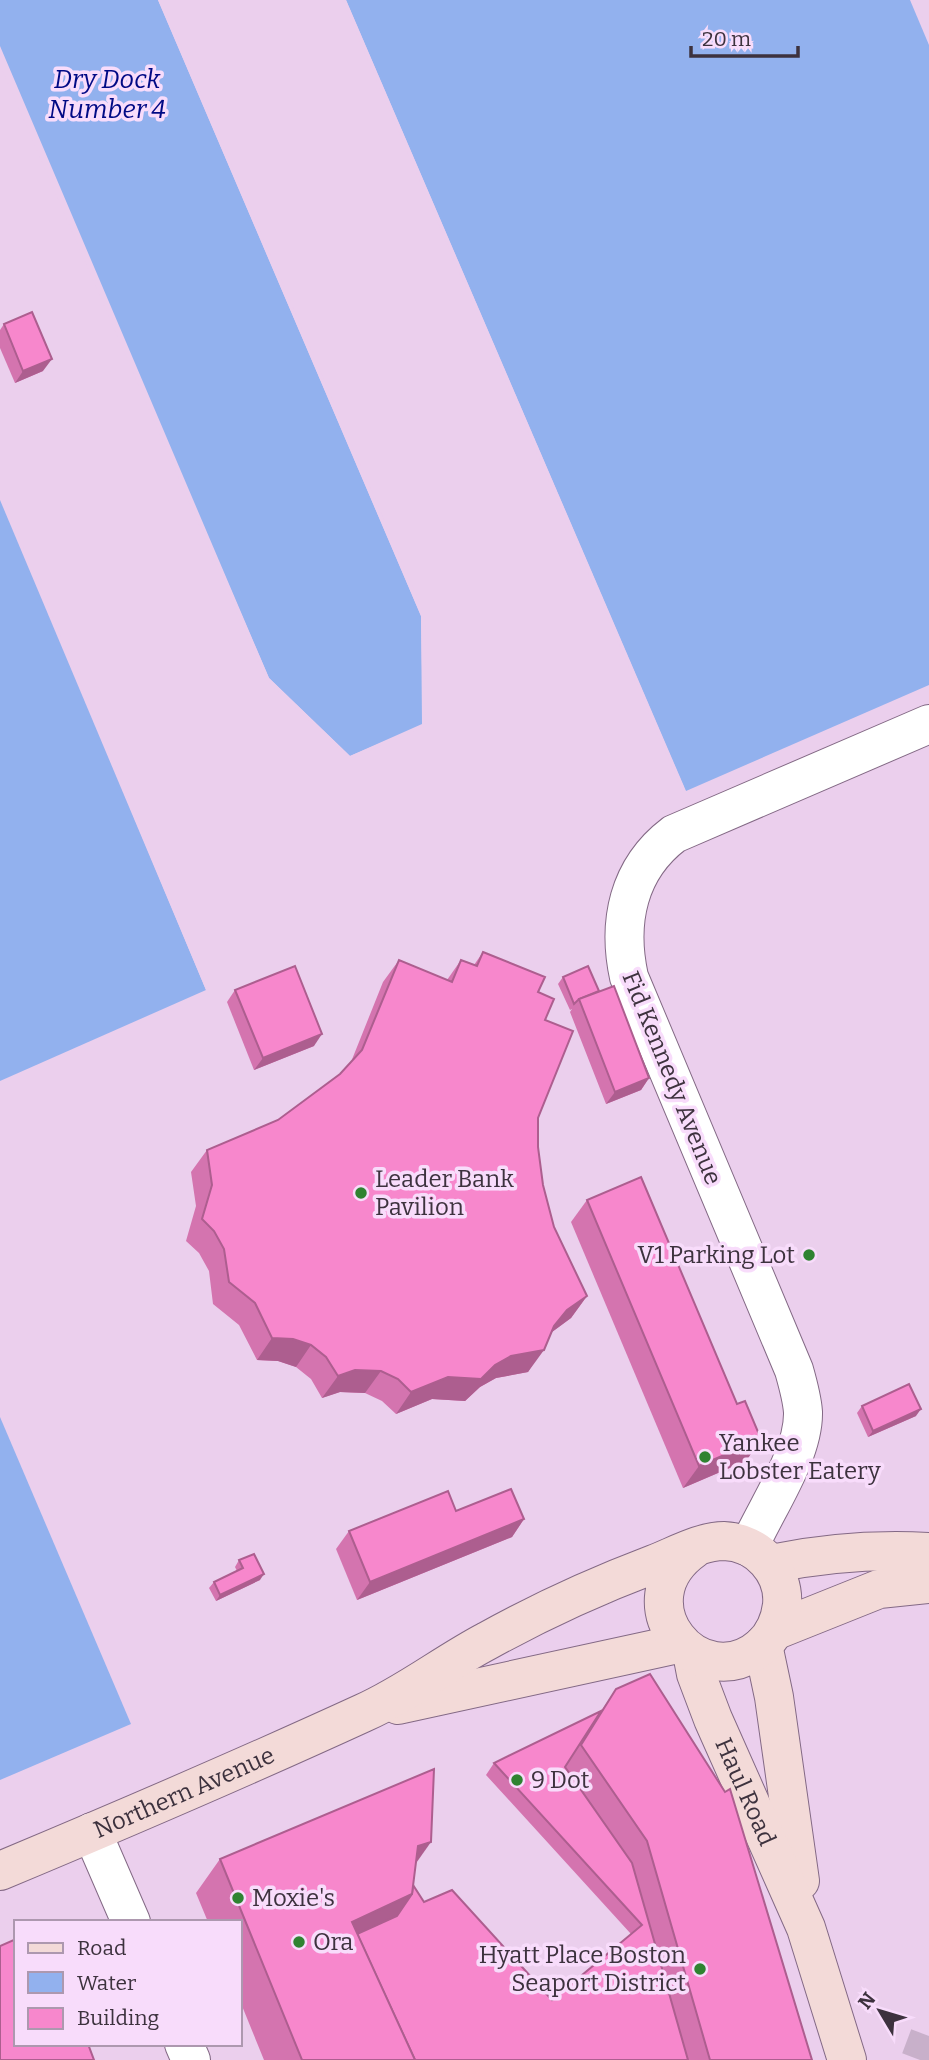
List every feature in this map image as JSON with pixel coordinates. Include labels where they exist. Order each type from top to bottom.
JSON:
[{"type":"main road","name":"Northern Avenue","points":[[0,1871],[365,1713],[488,1640],[591,1588],[694,1549],[722,1541],[760,1555],[877,1550],[929,1552]]},
{"type":"main road","points":[[685,1648],[668,1626],[663,1597],[673,1569],[694,1549]]},
{"type":"main road","points":[[760,1555],[779,1580],[783,1597],[781,1615],[768,1638]]},
{"type":"main road","name":"Northern Avenue","points":[[365,1713],[685,1648],[716,1660],[733,1660],[768,1638],[879,1589],[929,1584]]},
{"type":"main road","name":"Haul Road","points":[[768,1638],[806,1928]]},
{"type":"main road","name":"Haul Road","points":[[685,1648],[713,1719],[806,1928],[847,2060]]},
{"type":"street","name":"Fid Kennedy Avenue","points":[[760,1555],[801,1430],[800,1391],[794,1370],[629,977],[622,934],[624,916],[646,859],[674,834],[929,724]]},
{"type":"street","points":[[92,1832],[130,1920]]},
{"type":"water","name":"Dry Dock Number 4","points":[[0,0],[158,0],[421,616],[423,725],[350,756],[269,678],[0,56]]},
{"type":"water","points":[[346,0],[911,0],[929,42],[929,685],[686,791]]},
{"type":"water","points":[[0,500],[206,990],[0,1081]]},
{"type":"water","points":[[0,1417],[131,1724],[0,1780]]},
{"type":"pier","points":[[158,0],[161,0],[425,615],[426,726],[350,759],[266,680],[0,65],[0,46],[269,678],[350,756],[422,724],[421,616]]},
{"type":"pier","points":[[342,0],[346,0],[686,792],[683,793]]},
{"type":"pier","points":[[910,0],[915,0],[929,33],[929,45]]},
{"type":"pier","points":[[0,496],[3,499],[209,989],[206,990]]},
{"type":"building","points":[[32,312],[52,359],[23,371],[4,324]]},
{"type":"building","name":"Leader Bank Pavilion","points":[[483,952],[545,977],[538,992],[554,999],[545,1020],[573,1031],[538,1118],[538,1147],[543,1185],[554,1227],[587,1296],[567,1310],[554,1326],[544,1350],[511,1356],[495,1365],[481,1379],[448,1377],[411,1392],[398,1379],[381,1371],[355,1370],[338,1376],[326,1357],[311,1345],[293,1339],[272,1338],[255,1303],[229,1282],[224,1249],[214,1231],[202,1219],[212,1185],[207,1150],[278,1120],[340,1074],[362,1050],[399,960],[452,982],[461,960],[477,966]]},
{"type":"building","points":[[295,966],[322,1034],[263,1058],[235,990]]},
{"type":"building","points":[[588,966],[599,991],[579,999],[574,1004],[563,977]]},
{"type":"building","points":[[614,986],[649,1078],[615,1092],[579,999]]},
{"type":"building","points":[[641,1177],[737,1404],[745,1401],[761,1439],[699,1466],[587,1200]]},
{"type":"building","points":[[909,1384],[921,1409],[873,1431],[862,1406]]},
{"type":"building","points":[[511,1489],[524,1519],[370,1582],[349,1531],[448,1491],[456,1511]]},
{"type":"building","points":[[254,1554],[264,1574],[220,1595],[214,1582],[243,1568],[239,1560]]},
{"type":"building","points":[[650,1674],[725,1792],[730,1789],[812,2060],[710,2060],[647,1841],[581,1745],[616,1689]]},
{"type":"building","points":[[601,1711],[565,1767],[632,1863],[688,2060],[415,2060],[357,1934],[397,1916],[412,1894],[413,1885],[424,1902],[452,1890],[552,2000],[642,1925],[494,1763]]},
{"type":"building","name":"Ora","points":[[434,1769],[431,1842],[418,1846],[412,1894],[352,1922],[415,2060],[302,2060],[220,1859]]},
{"type":"building","points":[[14,1940],[14,2046],[89,2046],[94,2060],[0,2060],[0,1946]]},
{"type":"tunnel","points":[[920,2060],[929,2036]]},
{"type":"place","name":"Leader Bank Pavilion","points":[[361,1193]]},
{"type":"place","name":"V1 Parking Lot","points":[[809,1255]]},
{"type":"place","name":"Yankee Lobster Eatery","points":[[705,1457]]},
{"type":"place","name":"9 Dot","points":[[517,1780]]},
{"type":"place","name":"Moxie's","points":[[238,1898]]},
{"type":"place","name":"Ora","points":[[299,1942]]},
{"type":"place","name":"Hyatt Place Boston Seaport District","points":[[700,1969]]}]
